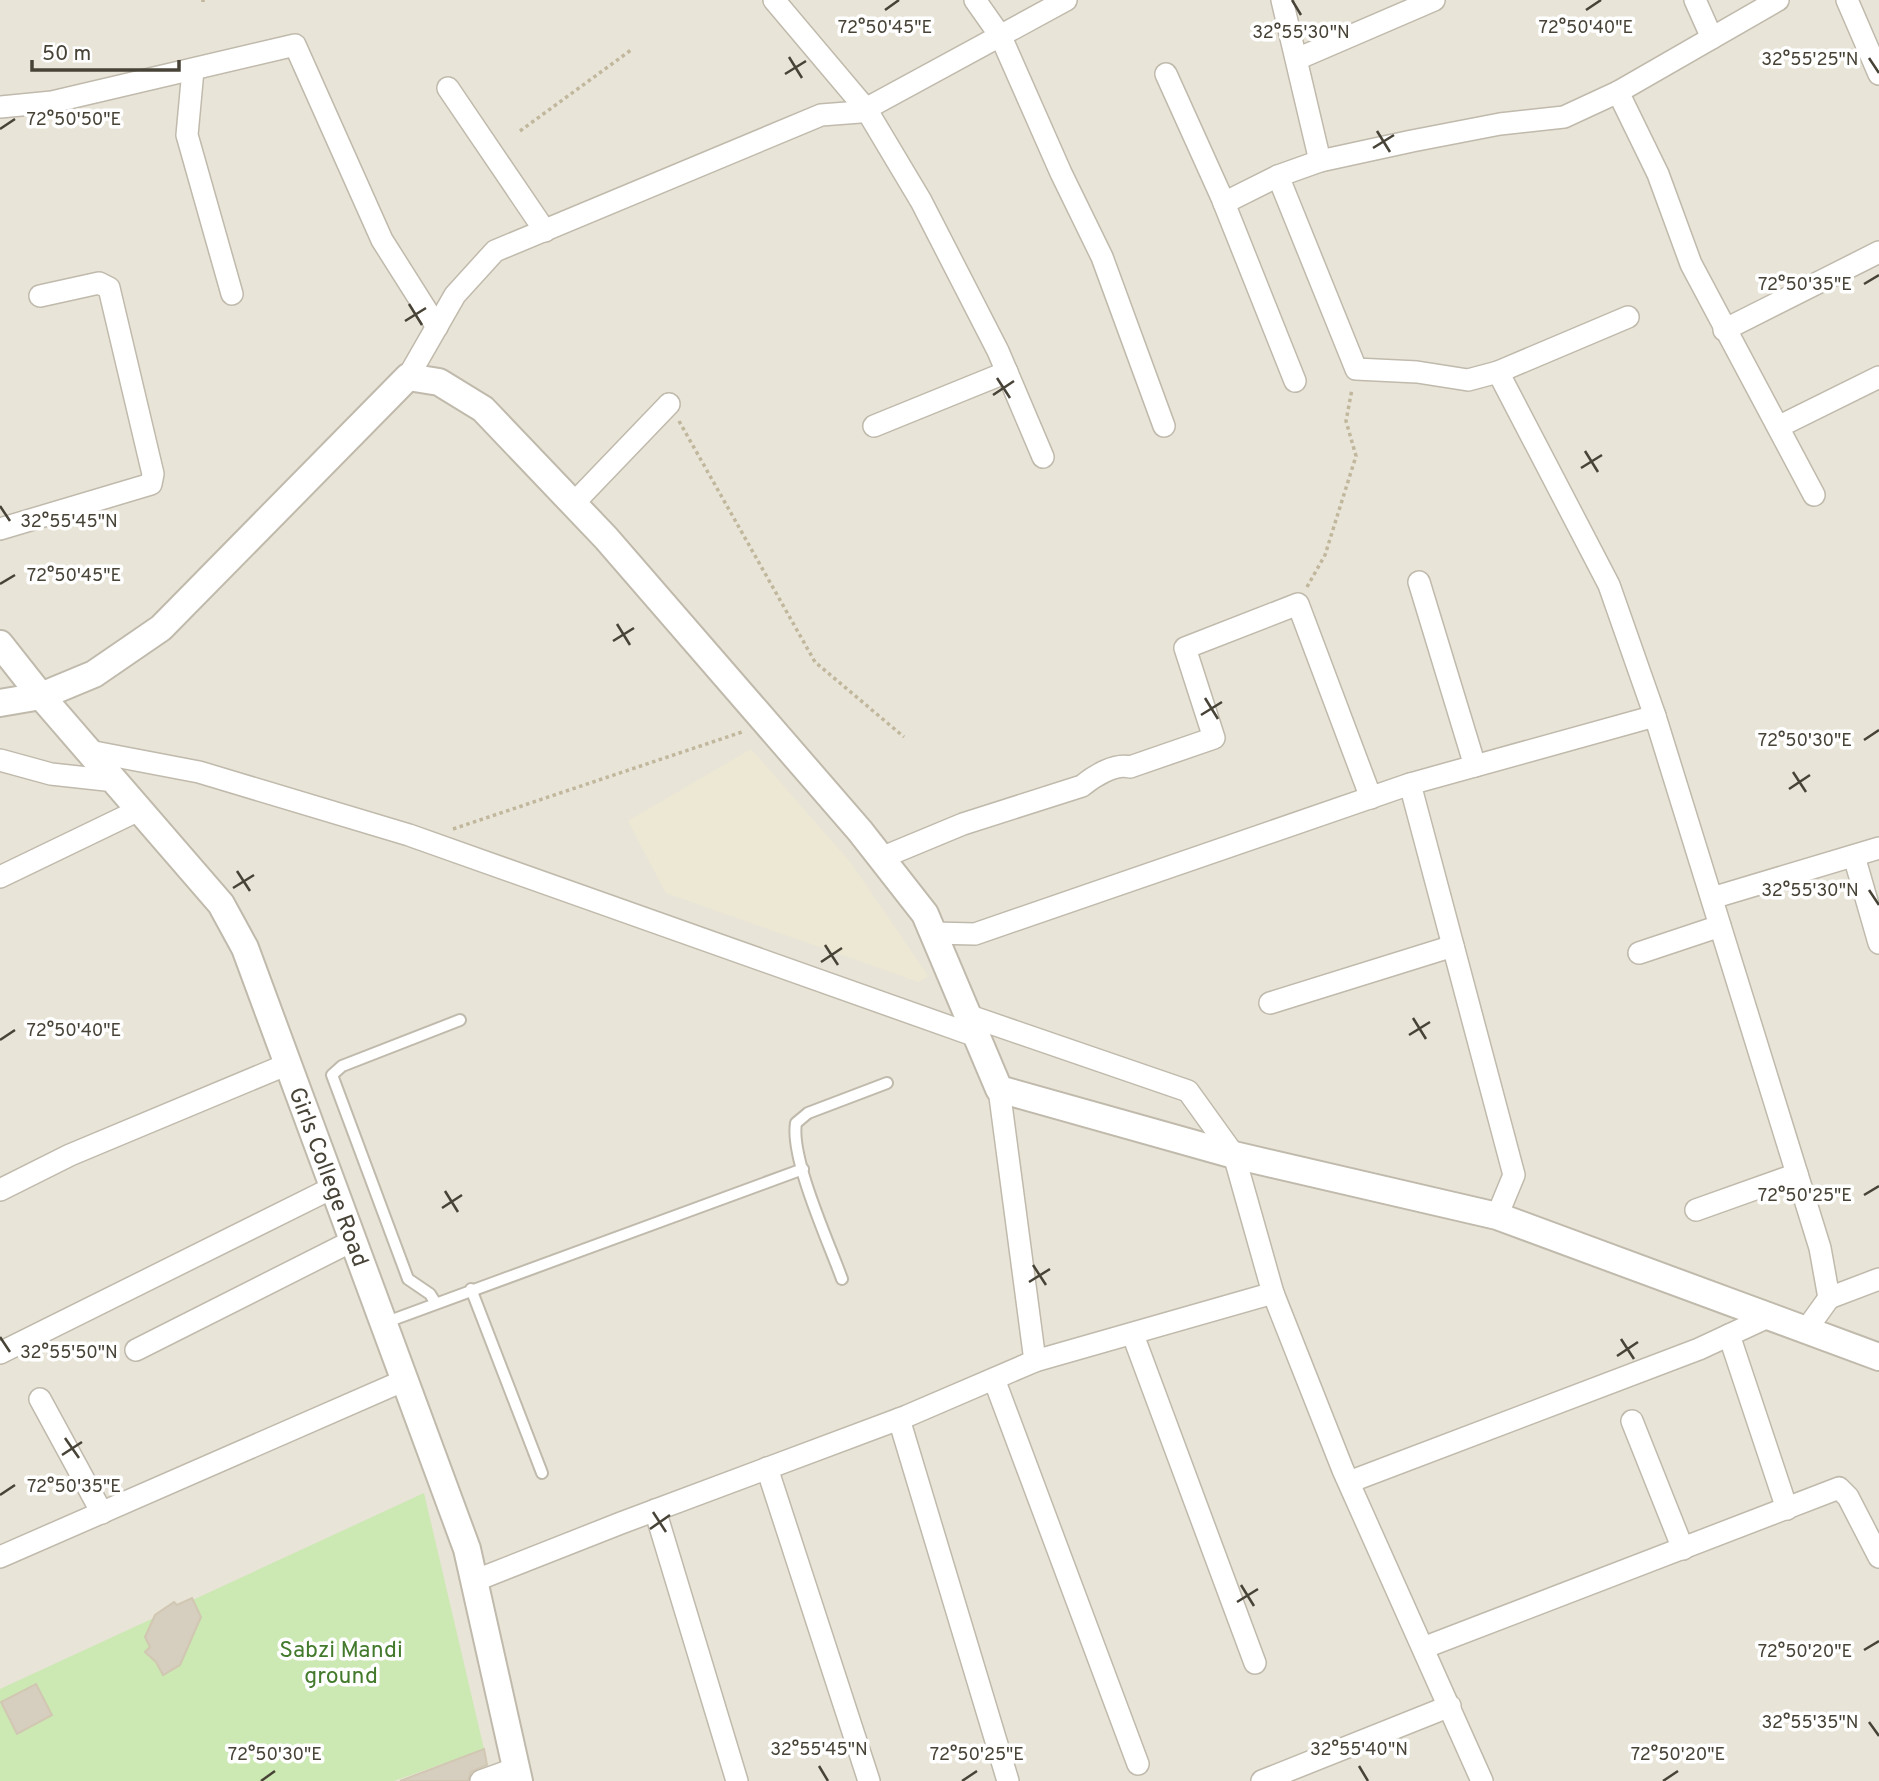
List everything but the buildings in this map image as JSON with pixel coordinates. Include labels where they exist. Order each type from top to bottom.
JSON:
[{"type":"street","points":[[774,0],[866,109],[956,266],[1007,372],[1043,457]]},
{"type":"street","points":[[975,0],[1000,37],[1102,257],[1164,426]]},
{"type":"street","points":[[0,704],[40,696],[94,674],[161,628],[408,377],[455,295],[495,251],[821,115],[866,109],[1066,0]]},
{"type":"street","points":[[1282,0],[1320,161]]},
{"type":"street","points":[[1297,59],[1434,0]]},
{"type":"street","points":[[1695,0],[1712,38]]},
{"type":"street","points":[[1224,202],[1278,176],[1320,161],[1500,124],[1564,117],[1618,92],[1777,0]]},
{"type":"street","points":[[1847,0],[1879,74]]},
{"type":"street","points":[[0,107],[52,102],[295,45],[382,240],[437,327]]},
{"type":"street","points":[[193,70],[187,135],[232,294]]},
{"type":"street","points":[[1166,74],[1224,202],[1295,381]]},
{"type":"street","points":[[448,88],[545,230]]},
{"type":"street","points":[[1618,92],[1658,174],[1691,264],[1724,330],[1780,426],[1814,495]]},
{"type":"street","points":[[1278,176],[1356,369],[1417,372],[1468,380],[1498,372],[1628,317]]},
{"type":"street","points":[[1724,330],[1879,252]]},
{"type":"street","points":[[0,528],[151,484],[153,474],[109,288],[99,282],[40,296]]},
{"type":"street","points":[[874,426],[1007,372]]},
{"type":"street","points":[[1498,372],[1609,585],[1656,716],[1819,1248],[1829,1298]]},
{"type":"street","points":[[408,377],[439,382],[483,409],[574,503],[767,724],[925,914],[999,1089],[1035,1361]]},
{"type":"street","points":[[1780,426],[1879,377]]},
{"type":"street","points":[[574,503],[669,404]]},
{"type":"street","points":[[1419,582],[1475,766]]},
{"type":"street","points":[[881,858],[963,824],[1082,786],[1091,778],[1122,765],[1130,767],[1163,758],[1214,737],[1185,648],[1298,604],[1370,798]]},
{"type":"street","name":"Girls College Road","points":[[0,644],[40,696],[221,904],[245,948],[467,1549],[518,1774]]},
{"type":"street","points":[[933,933],[975,934],[1410,784],[1656,716]]},
{"type":"street","points":[[89,751],[199,772],[421,839],[972,1025],[1188,1091],[1234,1155],[1273,1293],[1349,1482],[1482,1781]]},
{"type":"street","points":[[0,760],[51,774],[115,780]]},
{"type":"street","points":[[1410,784],[1514,1175],[1497,1216]]},
{"type":"street","points":[[0,877],[141,809]]},
{"type":"street","points":[[1712,898],[1879,848]]},
{"type":"street","points":[[1854,856],[1879,943]]},
{"type":"street","points":[[1639,953],[1720,926]]},
{"type":"street","points":[[1270,1003],[1453,946]]},
{"type":"street","points":[[0,1190],[70,1155],[288,1064]]},
{"type":"street","points":[[999,1089],[1234,1155],[1497,1216],[1879,1357]]},
{"type":"street","points":[[1696,1210],[1797,1174]]},
{"type":"street","points":[[0,1353],[334,1187]]},
{"type":"street","points":[[136,1349],[354,1240]]},
{"type":"street","points":[[1807,1330],[1829,1298],[1879,1279]]},
{"type":"street","points":[[474,1581],[899,1419],[1035,1361],[1273,1293]]},
{"type":"street","points":[[1349,1482],[1770,1317]]},
{"type":"street","points":[[1132,1335],[1255,1663]]},
{"type":"street","points":[[1729,1335],[1787,1509]]},
{"type":"street","points":[[994,1379],[1138,1764]]},
{"type":"street","points":[[0,1557],[405,1380]]},
{"type":"street","points":[[40,1399],[102,1513]]},
{"type":"street","points":[[899,1419],[1009,1781]]},
{"type":"street","points":[[1632,1421],[1683,1549]]},
{"type":"street","points":[[767,1468],[869,1781]]},
{"type":"street","points":[[1423,1648],[1839,1488],[1848,1497],[1879,1557]]},
{"type":"street","points":[[655,1510],[737,1781]]},
{"type":"street","points":[[1262,1781],[1450,1706]]},
{"type":"street","points":[[481,1781],[518,1774]]},
{"type":"lane","points":[[435,1302],[430,1294],[408,1279],[402,1267],[332,1075],[342,1066],[460,1020]]},
{"type":"lane","points":[[842,1279],[803,1169],[794,1132],[796,1124],[808,1113],[887,1083]]},
{"type":"lane","points":[[384,1322],[803,1169]]},
{"type":"lane","points":[[471,1289],[542,1473]]},
{"type":"path","points":[[520,131],[631,50]]},
{"type":"path","points":[[1298,604],[1325,555],[1356,456],[1346,421],[1356,369]]},
{"type":"path","points":[[669,404],[816,662],[904,737]]},
{"type":"path","points":[[421,839],[767,724]]},
{"type":"shaded area","points":[[0,0],[1879,0],[1879,1781],[0,1781]]},
{"type":"shaded area","points":[[751,749],[851,863],[928,976],[919,982],[666,893],[628,821]]},
{"type":"green space","name":"Sabzi Mandi ground","points":[[424,1493],[484,1749],[394,1781],[0,1781],[0,1689]]}]
